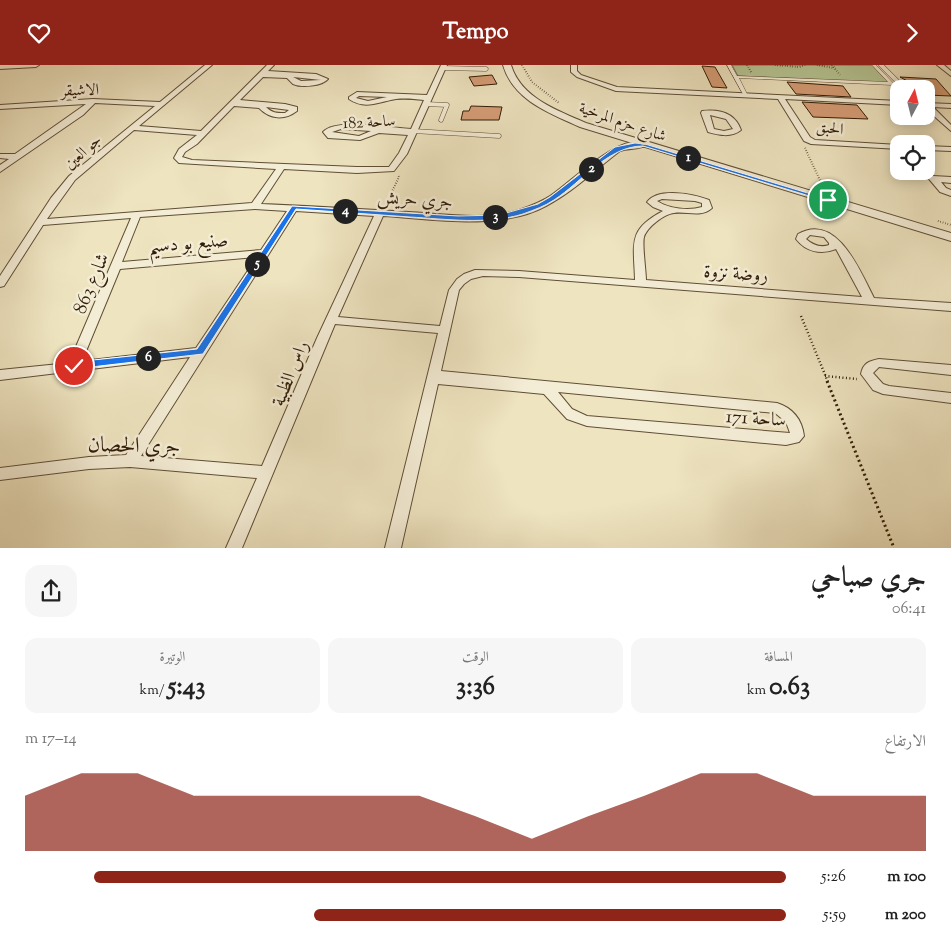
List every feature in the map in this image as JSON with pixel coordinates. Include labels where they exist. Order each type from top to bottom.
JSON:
[{"type":"street","points":[[0,67],[36,65]]},
{"type":"street","name":"جو العين","points":[[0,283],[54,200],[72,178],[210,65]]},
{"type":"street","points":[[271,65],[194,142],[180,153],[179,159],[381,173],[396,172],[400,167],[412,132],[443,66]]},
{"type":"street","name":"شارع حزم المرخية","points":[[507,65],[513,80],[530,97],[563,116],[643,145],[951,237]]},
{"type":"street","name":"شارع حزم المرخية","points":[[516,65],[522,78],[545,100],[592,123],[951,229]]},
{"type":"street","points":[[574,65],[576,75],[610,88],[702,103],[746,96],[890,103]]},
{"type":"street","points":[[729,65],[746,96]]},
{"type":"street","points":[[736,77],[892,84],[874,65]]},
{"type":"street","points":[[940,65],[951,74]]},
{"type":"street","points":[[262,74],[302,75],[325,79],[322,82],[312,84],[297,83],[289,76],[262,74]]},
{"type":"street","points":[[294,79],[302,75]]},
{"type":"street","points":[[360,94],[428,99],[396,97],[381,102],[368,103],[354,101],[351,98],[360,94]]},
{"type":"street","points":[[382,95],[389,99]]},
{"type":"street","name":"الحبق","points":[[781,98],[806,139],[890,146]]},
{"type":"street","points":[[0,169],[80,113],[93,101]]},
{"type":"street","name":"الاشيقر","points":[[0,107],[93,101],[162,104]]},
{"type":"street","points":[[233,103],[277,105],[292,107],[294,111],[281,115],[272,115],[261,106],[233,103]]},
{"type":"street","points":[[266,110],[277,105]]},
{"type":"street","points":[[935,105],[951,106]]},
{"type":"street","points":[[935,114],[951,129]]},
{"type":"street","points":[[133,128],[203,133]]},
{"type":"street","name":"ساحة 182","points":[[366,131],[412,132]]},
{"type":"street","points":[[614,135],[618,142],[617,149]]},
{"type":"street","name":"جري حريش","points":[[41,222],[255,206],[479,218],[519,213],[553,198],[617,149],[628,145],[643,145]]},
{"type":"street","points":[[935,148],[951,149]]},
{"type":"street","points":[[357,171],[391,169],[403,154]]},
{"type":"street","points":[[0,156],[18,157]]},
{"type":"street","points":[[255,206],[282,166]]},
{"type":"street","points":[[935,179],[951,180]]},
{"type":"street","points":[[934,180],[943,190],[951,193]]},
{"type":"street","points":[[641,284],[639,237],[651,221],[656,206],[653,199],[662,196],[696,198],[708,205],[705,210],[700,211],[672,210],[656,206]]},
{"type":"street","points":[[130,461],[294,207]]},
{"type":"street","points":[[651,221],[672,210]]},
{"type":"street","name":"راس الظبية","points":[[234,548],[268,473],[331,320],[380,213]]},
{"type":"street","name":"شارع 863","points":[[74,366],[137,214]]},
{"type":"street","points":[[833,245],[866,300]]},
{"type":"street","name":"صنيع بو دسيم","points":[[116,267],[264,253]]},
{"type":"street","name":"روضة نزوة","points":[[393,548],[454,291],[462,279],[473,274],[519,274],[951,307]]},
{"type":"street","points":[[331,320],[445,330]]},
{"type":"street","points":[[0,375],[200,352]]},
{"type":"street","points":[[951,369],[879,363],[872,365],[868,369],[867,374],[871,381],[888,391],[951,399]]},
{"type":"street","name":"ساحة 171","points":[[435,377],[578,388],[777,408],[784,410],[791,418],[797,436],[786,439],[587,421],[570,416],[553,395],[541,389],[435,377]]},
{"type":"street","points":[[561,406],[564,397],[578,388]]},
{"type":"street","name":"جري الحصان","points":[[0,474],[89,463],[130,461],[268,473]]},
{"type":"lane","points":[[881,65],[896,80]]},
{"type":"lane","points":[[443,66],[486,69]]},
{"type":"lane","points":[[428,99],[447,105],[441,119]]},
{"type":"lane","points":[[412,132],[499,136]]},
{"type":"path","points":[[522,65],[525,74],[535,86],[559,104]]},
{"type":"path","points":[[775,65],[799,67],[805,65]]},
{"type":"path","points":[[817,65],[834,68]]},
{"type":"path","points":[[832,65],[843,78]]},
{"type":"path","points":[[806,139],[805,149],[823,187],[814,184]]},
{"type":"path","points":[[380,213],[399,177],[396,172]]},
{"type":"path","points":[[932,220],[951,225]]},
{"type":"path","points":[[801,316],[894,548]]},
{"type":"path","points":[[825,376],[871,381]]},
{"type":"green space","points":[[732,65],[872,65],[889,83],[738,76]]},
{"type":"building","points":[[702,66],[715,67],[727,88],[712,87]]},
{"type":"building","points":[[492,75],[497,84],[474,86],[469,77]]},
{"type":"building","points":[[900,77],[936,79],[951,96],[935,95],[935,80],[906,80]]},
{"type":"building","points":[[787,82],[843,86],[851,97],[796,94]]},
{"type":"building","points":[[802,102],[857,105],[868,119],[813,117]]},
{"type":"building","points":[[471,106],[502,107],[499,120],[461,120],[463,111],[469,111]]},
{"type":"route","points":[[74,366],[200,352],[294,207],[458,218],[499,217],[531,209],[553,198],[617,149],[628,145],[643,145],[828,200]]}]
